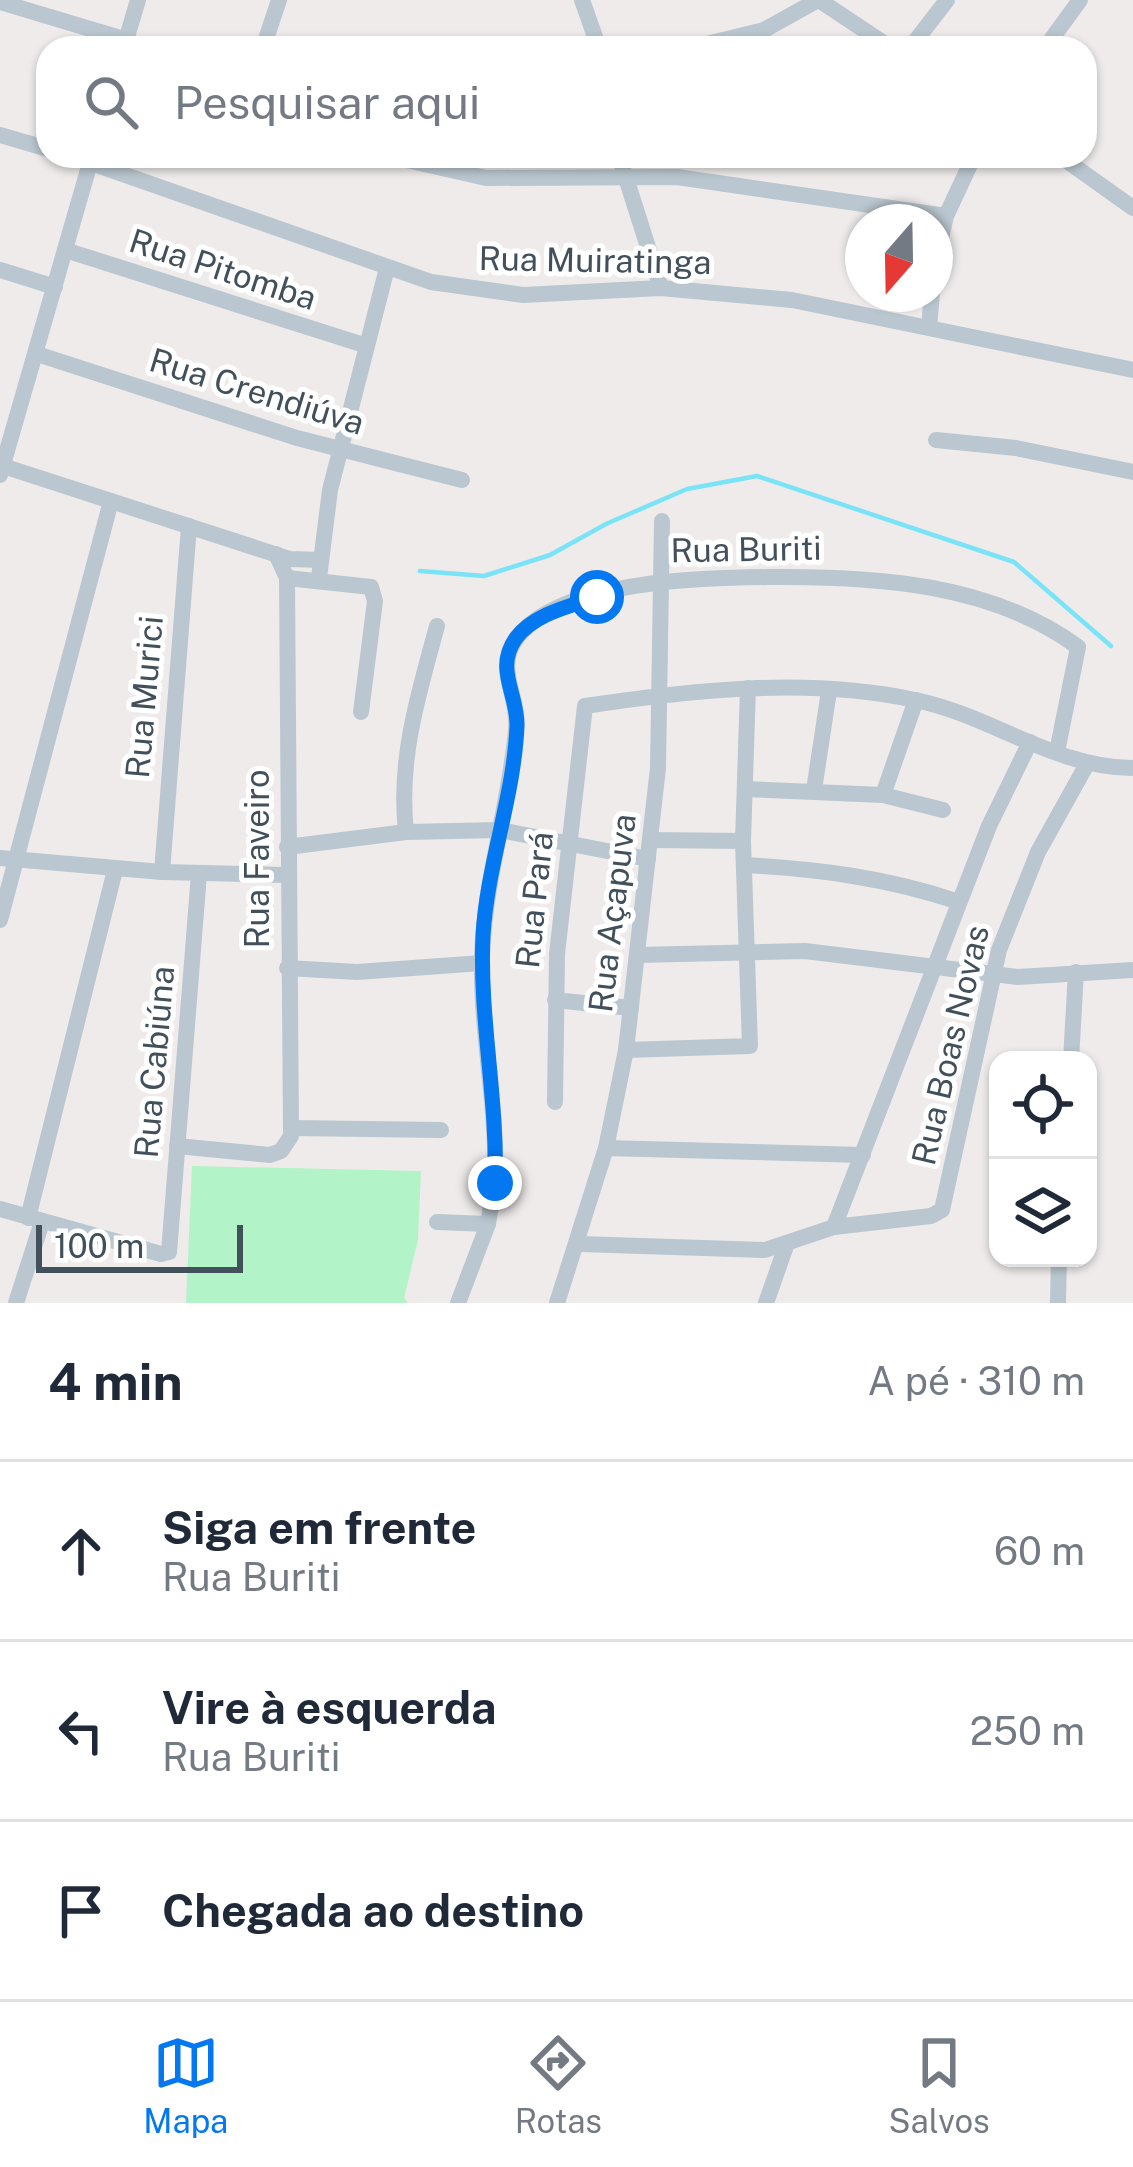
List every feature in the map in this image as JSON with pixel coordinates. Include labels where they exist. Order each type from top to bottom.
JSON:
[{"type":"street","points":[[127,36],[138,0]]},
{"type":"street","points":[[267,36],[279,0]]},
{"type":"street","points":[[582,0],[594,36]]},
{"type":"street","points":[[742,36],[764,31],[819,0],[873,36]]},
{"type":"street","points":[[919,36],[947,0]]},
{"type":"street","points":[[1054,36],[1080,0]]},
{"type":"street","points":[[0,2],[101,36]]},
{"type":"street","points":[[0,135],[36,146]]},
{"type":"street","points":[[89,168],[2,471],[368,584],[375,601],[361,712]]},
{"type":"street","name":"Rua Muiratinga","points":[[116,168],[431,282],[523,295],[661,288],[792,300],[1133,370]]},
{"type":"street","points":[[441,168],[486,178],[677,177],[863,204]]},
{"type":"street","points":[[622,168],[661,288]]},
{"type":"street","points":[[952,204],[968,168]]},
{"type":"street","points":[[1077,168],[1133,208]]},
{"type":"street","name":"Rua Pitomba","points":[[65,250],[364,344]]},
{"type":"street","points":[[320,569],[340,449],[387,268]]},
{"type":"street","points":[[0,270],[55,286]]},
{"type":"street","points":[[929,326],[930,312]]},
{"type":"street","name":"Rua Crendiúva","points":[[37,354],[340,449],[462,480]]},
{"type":"street","points":[[936,440],[1016,448],[1133,472]]},
{"type":"street","points":[[0,920],[9,860],[111,502]]},
{"type":"street","name":"Rua Açapuva","points":[[557,1303],[580,1244],[607,1148],[626,1050],[663,696],[658,580],[662,520]]},
{"type":"street","name":"Rua Murici","points":[[162,872],[190,526]]},
{"type":"street","name":"Rua Faveiro","points":[[276,554],[286,578],[292,1128]]},
{"type":"street","points":[[286,578],[320,569]]},
{"type":"street","name":"Rua Buriti","points":[[458,1303],[488,1224],[497,1136],[482,963],[517,725],[505,668],[517,637],[542,618],[658,580],[799,576],[904,584],[987,602],[1036,622],[1078,649],[1057,752]]},
{"type":"street","points":[[406,832],[401,785],[406,746],[437,626]]},
{"type":"street","points":[[663,696],[748,688],[916,700],[1087,764],[1133,768]]},
{"type":"street","points":[[626,1050],[750,1046],[743,842],[748,688]]},
{"type":"street","points":[[814,790],[829,691]]},
{"type":"street","name":"Rua Pará","points":[[555,1102],[554,1000],[585,706],[663,696]]},
{"type":"street","points":[[883,795],[916,700]]},
{"type":"street","points":[[580,1244],[674,1251],[786,1246],[835,1227],[959,902],[1030,742]]},
{"type":"street","name":"Rua Boas Novas","points":[[835,1227],[939,1212],[947,1196],[1012,910],[1087,764]]},
{"type":"street","points":[[746,789],[883,795],[944,810]]},
{"type":"street","points":[[287,847],[406,832],[500,830],[570,844],[649,849],[743,842]]},
{"type":"street","points":[[9,860],[115,870],[286,875]]},
{"type":"street","points":[[744,865],[815,868],[901,882],[959,902]]},
{"type":"street","points":[[16,1303],[115,870]]},
{"type":"street","name":"Rua Cabiúna","points":[[35,1220],[168,1254],[199,874]]},
{"type":"street","points":[[638,955],[805,951],[994,975],[1133,970]]},
{"type":"street","points":[[287,968],[357,972],[482,963]]},
{"type":"street","points":[[1072,1051],[1076,972]]},
{"type":"street","points":[[554,1000],[631,1008]]},
{"type":"street","points":[[177,1146],[270,1155],[288,1143],[292,1128],[440,1130]]},
{"type":"street","points":[[607,1148],[863,1155]]},
{"type":"street","points":[[0,1209],[35,1220]]},
{"type":"street","points":[[437,1222],[488,1224]]},
{"type":"street","points":[[766,1303],[786,1246]]},
{"type":"street","points":[[1058,1303],[1059,1267]]},
{"type":"green space","points":[[192,1166],[421,1171],[418,1240],[404,1298],[408,1303],[186,1303]]},
{"type":"waterway","points":[[420,571],[484,576],[550,555],[606,524],[687,489],[757,476],[1014,562],[1111,646]]},
{"type":"route","points":[[495,1183],[497,1136],[482,963],[493,862],[517,725],[505,668],[517,637],[533,622],[597,597]]}]
